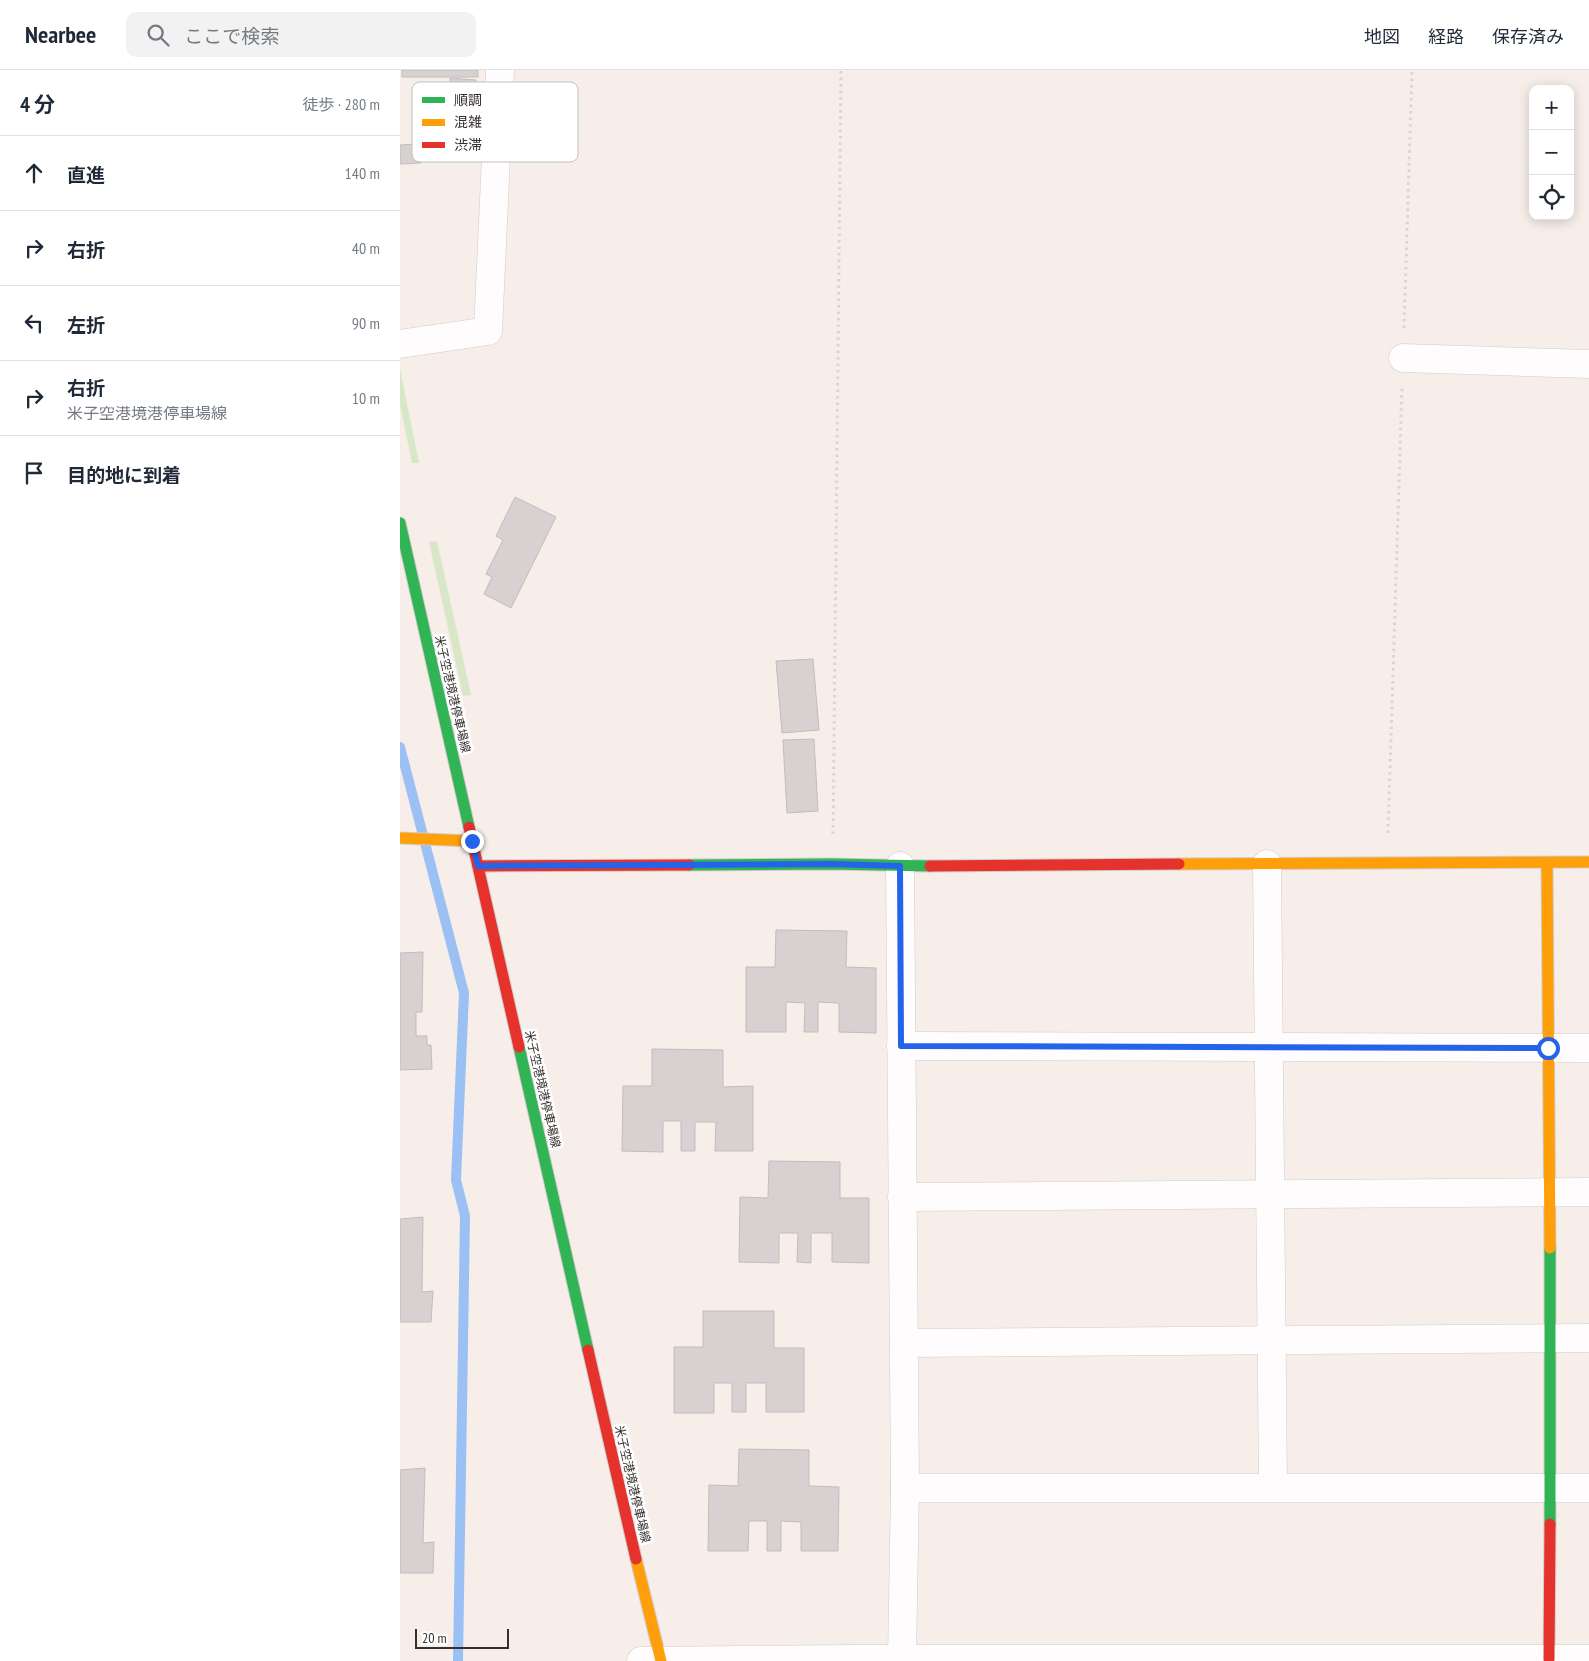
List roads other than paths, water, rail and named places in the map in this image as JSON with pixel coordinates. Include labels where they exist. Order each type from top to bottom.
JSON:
[{"type":"street","points":[[400,344],[488,330],[496,162]]},
{"type":"street","points":[[1403,358],[1589,364]]},
{"type":"street","name":"米子空港境港停車場線","points":[[400,523],[616,1475],[654,1661]]},
{"type":"street","points":[[400,838],[472,841]]},
{"type":"street","points":[[478,866],[832,864],[900,866],[1589,862]]},
{"type":"street","points":[[1547,863],[1550,1338],[1549,1659]]},
{"type":"street","points":[[1267,864],[1273,1487]]},
{"type":"street","points":[[900,866],[905,1488],[902,1659]]},
{"type":"street","points":[[901,1046],[1589,1048]]},
{"type":"street","points":[[902,1197],[1589,1192]]},
{"type":"street","points":[[904,1344],[1589,1338]]},
{"type":"street","points":[[905,1488],[1589,1488]]},
{"type":"street","points":[[654,1661],[1589,1659]]},
{"type":"waterway","points":[[400,747],[464,993],[456,1180],[465,1216],[458,1661]]}]
